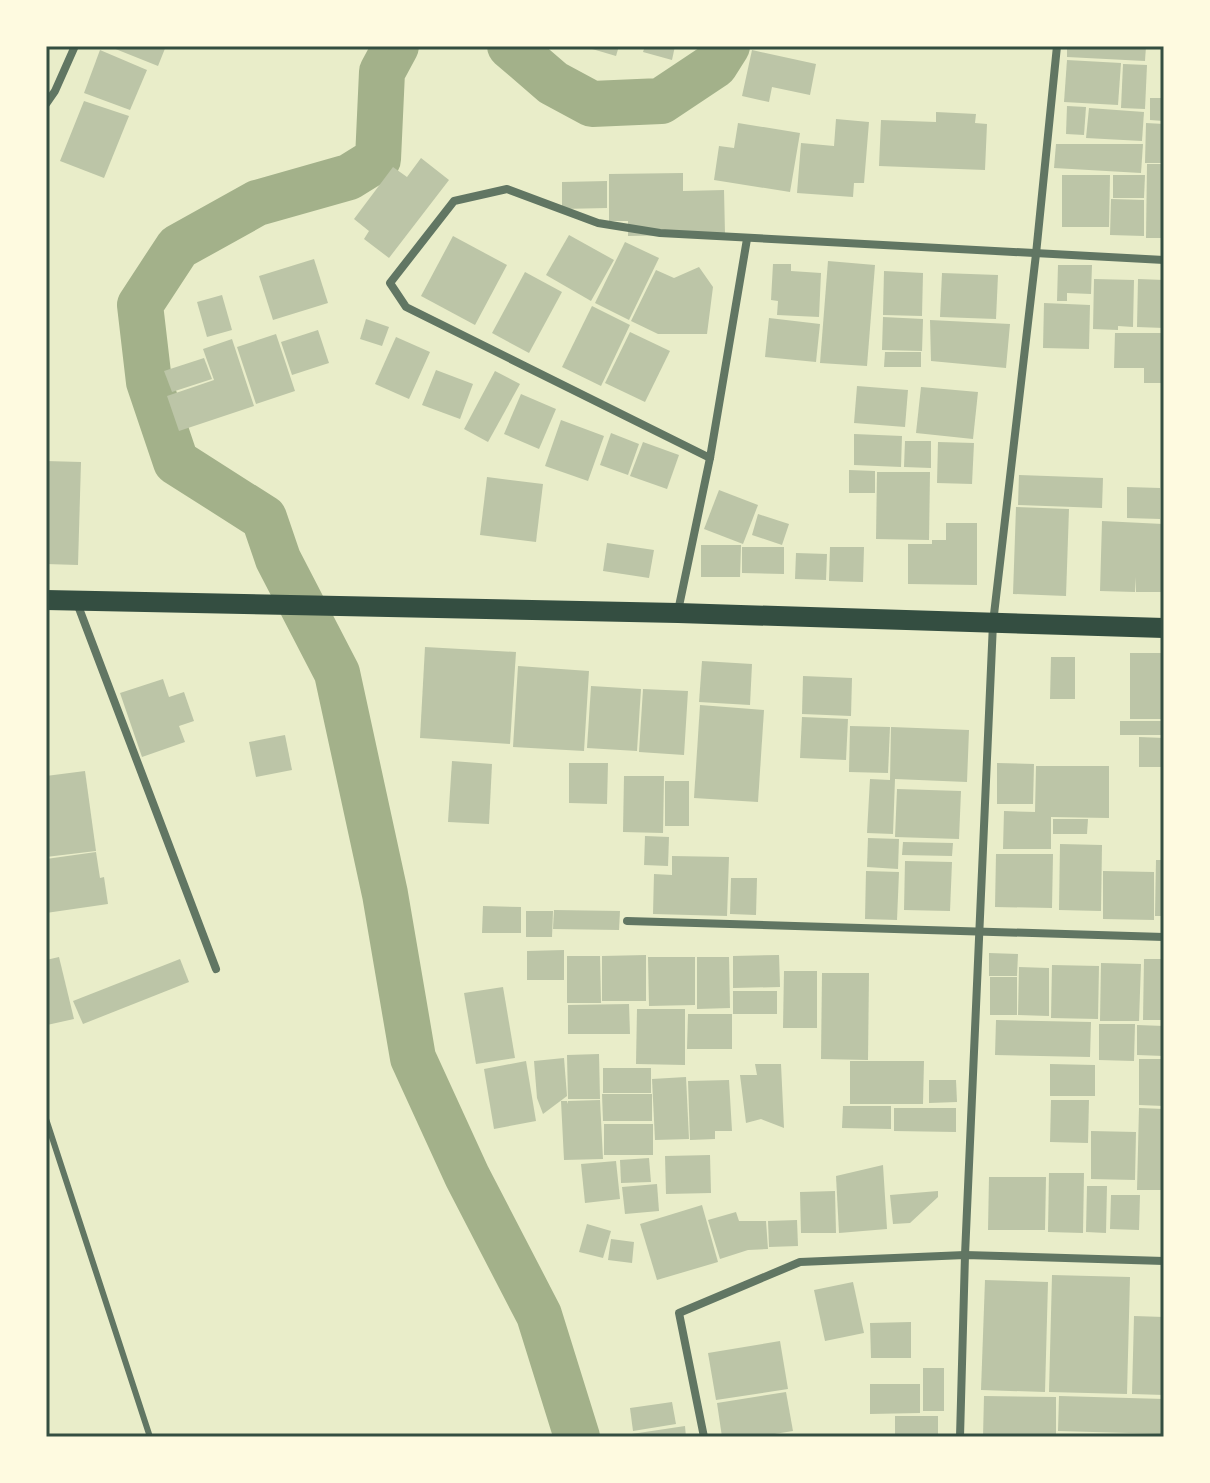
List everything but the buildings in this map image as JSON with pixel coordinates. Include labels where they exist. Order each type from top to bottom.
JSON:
[{"type":"main road","points":[[46,600],[678,613],[1164,628]]},
{"type":"street","points":[[46,104],[75,46]]},
{"type":"street","points":[[960,1437],[993,623],[1057,46]]},
{"type":"street","points":[[710,458],[406,307],[390,283],[454,201],[507,189],[598,223],[660,233],[1164,260]]},
{"type":"street","points":[[678,613],[710,458],[747,239]]},
{"type":"street","points":[[76,601],[216,969]]},
{"type":"street","points":[[627,921],[1164,937]]},
{"type":"street","points":[[704,1437],[679,1313],[800,1262],[965,1255],[1164,1261]]},
{"type":"lane","points":[[46,1119],[150,1437]]},
{"type":"waterway","points":[[396,46],[382,72],[378,159],[349,177],[257,203],[178,247],[140,305],[149,382],[176,462],[264,518],[278,559],[337,673],[385,894],[413,1058],[467,1176],[539,1315],[577,1437]]},
{"type":"waterway","points":[[510,46],[553,83],[592,104],[661,101],[715,65],[727,46]]}]
